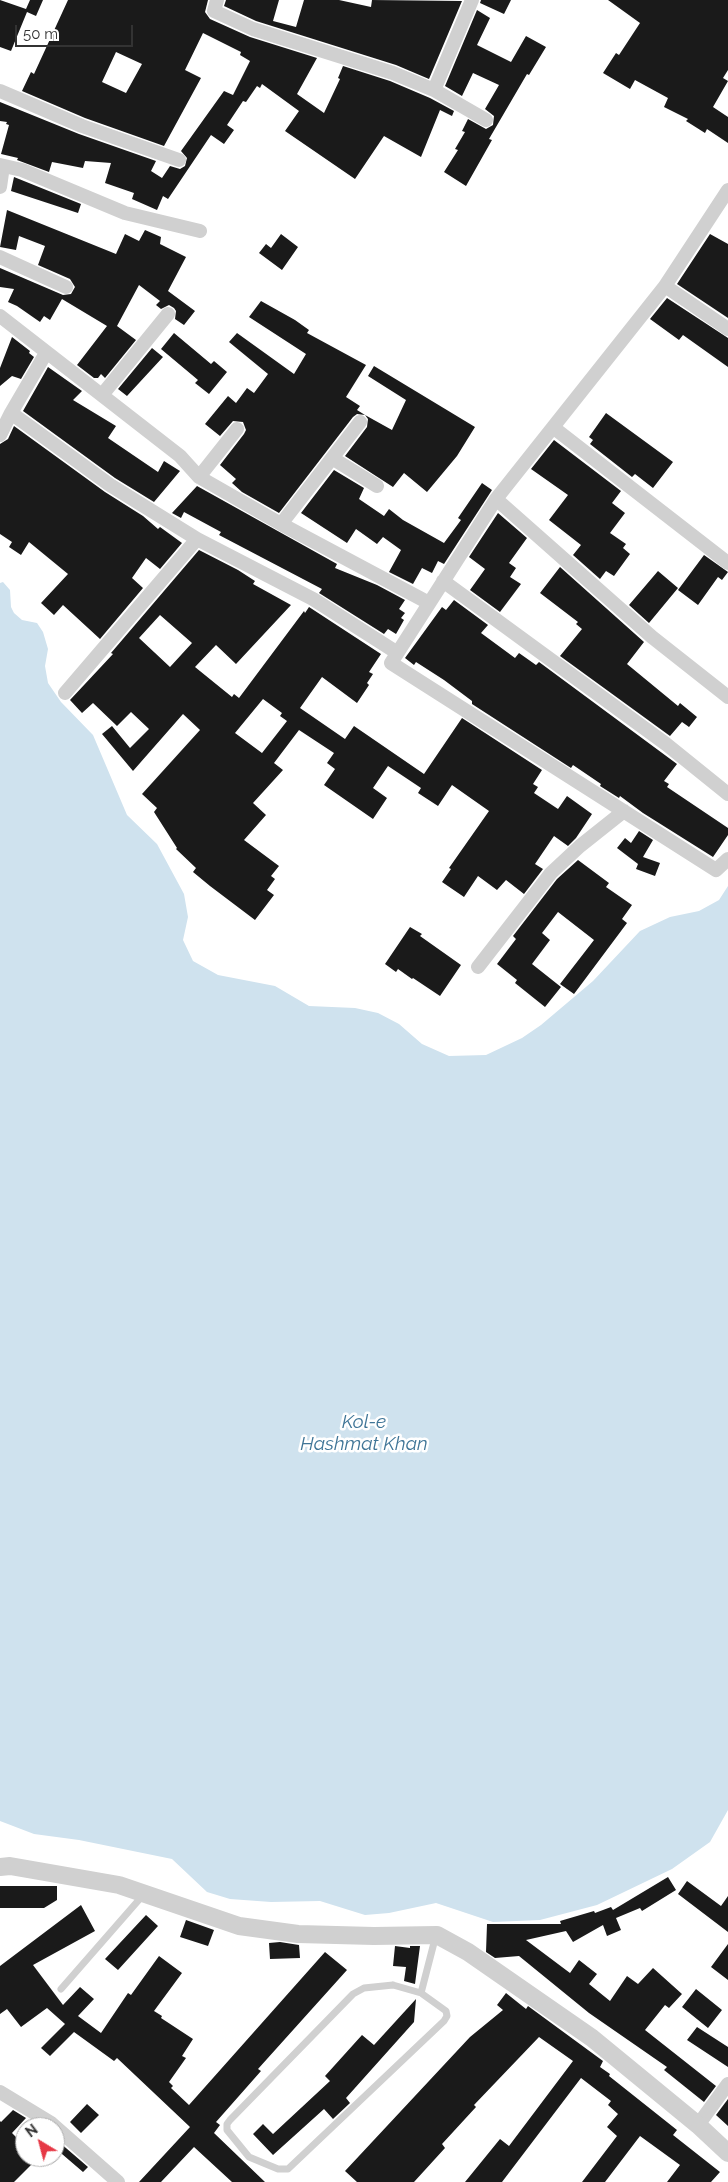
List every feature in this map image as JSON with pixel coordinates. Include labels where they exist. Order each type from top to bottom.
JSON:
[{"type":"street","points":[[217,0],[214,10],[253,30],[393,73],[434,90],[486,120]]},
{"type":"street","points":[[434,90],[472,0]]},
{"type":"street","points":[[0,92],[82,126],[179,160]]},
{"type":"street","points":[[0,187],[2,165],[22,170],[125,212],[200,231]]},
{"type":"street","points":[[728,190],[665,286],[496,499],[391,662],[716,870],[728,859]]},
{"type":"street","points":[[0,257],[66,287]]},
{"type":"street","points":[[665,286],[728,329]]},
{"type":"street","points":[[102,394],[168,314]]},
{"type":"street","points":[[0,316],[180,456],[199,477],[281,524],[429,603]]},
{"type":"street","points":[[0,435],[46,353]]},
{"type":"street","points":[[11,413],[110,486],[197,539],[313,600],[396,652]]},
{"type":"street","points":[[281,524],[360,422]]},
{"type":"street","points":[[554,428],[728,563]]},
{"type":"street","points":[[199,477],[236,429]]},
{"type":"street","points":[[332,458],[377,486]]},
{"type":"street","points":[[496,499],[652,637],[728,697]]},
{"type":"street","points":[[65,693],[197,539]]},
{"type":"street","points":[[443,581],[666,744],[728,794]]},
{"type":"street","points":[[478,967],[551,873],[580,846],[624,811]]},
{"type":"street","points":[[0,1867],[10,1866],[119,1886],[239,1926],[298,1934],[436,1935],[468,1952],[592,2038],[698,2125],[728,2153]]},
{"type":"street","points":[[698,2125],[728,2084]]},
{"type":"street","points":[[0,2092],[51,2123],[118,2182]]},
{"type":"lane","points":[[61,1989],[144,1894]]},
{"type":"lane","points":[[421,1993],[436,1935]]},
{"type":"lane","points":[[393,1985],[421,1993],[446,2012],[447,2016],[444,2021],[288,2169],[278,2169],[250,2157],[227,2130],[227,2124],[230,2120],[358,1990],[393,1985]]},
{"type":"water","name":"Kol-e Hashmat Khan","points":[[3,582],[10,590],[11,607],[14,613],[22,620],[37,623],[43,632],[48,649],[45,666],[48,683],[61,702],[93,735],[127,815],[157,844],[184,894],[188,917],[183,940],[193,961],[218,975],[275,986],[309,1006],[355,1008],[378,1013],[399,1024],[422,1044],[449,1056],[486,1055],[522,1038],[541,1025],[593,981],[640,931],[670,917],[699,911],[719,900],[728,886],[728,1810],[710,1842],[672,1869],[597,1905],[540,1920],[493,1922],[436,1903],[389,1913],[365,1915],[320,1901],[271,1902],[230,1899],[207,1892],[172,1859],[79,1840],[34,1834],[0,1821],[0,583]]},
{"type":"building","points":[[0,0],[26,9],[30,0],[43,0],[36,16],[27,12],[11,51],[0,47]]},
{"type":"building","points":[[68,0],[208,0],[205,12],[210,19],[250,37],[317,58],[297,94],[324,113],[340,79],[338,78],[343,66],[390,81],[430,98],[454,111],[452,116],[440,110],[421,157],[384,136],[355,179],[285,131],[299,111],[262,84],[260,88],[257,86],[246,102],[243,101],[227,125],[234,130],[224,144],[211,135],[168,199],[163,196],[157,210],[132,199],[134,193],[105,183],[111,163],[85,161],[83,168],[52,162],[49,172],[17,160],[18,158],[1,154],[9,125],[6,124],[7,122],[0,121],[0,102],[79,134],[156,161],[151,171],[162,178],[170,166],[180,169],[185,166],[187,158],[181,151],[224,91],[233,95],[250,61],[240,55],[241,52],[203,33],[185,70],[201,78],[164,146],[85,118],[22,91],[31,72],[34,74]],"holes":[[[116,52],[142,64],[126,93],[102,82]]]},
{"type":"building","points":[[226,0],[279,0],[273,21],[296,27],[304,0],[339,0],[371,7],[372,0],[462,1],[429,79],[396,65],[256,21],[224,6]]},
{"type":"building","points":[[481,0],[511,0],[504,14],[480,3]]},
{"type":"building","points":[[608,0],[728,0],[728,70],[723,78],[728,81],[713,107],[728,117],[728,143],[707,129],[705,133],[686,121],[688,119],[664,107],[668,98],[635,80],[630,89],[603,73],[616,53],[619,55],[640,23]]},
{"type":"building","points":[[477,10],[490,18],[477,45],[511,62],[526,36],[546,47],[529,75],[527,74],[489,139],[492,140],[466,186],[444,172],[458,150],[455,149],[465,132],[462,131],[468,119],[486,129],[493,125],[494,116],[485,109],[499,85],[473,73],[462,96],[445,86]]},
{"type":"building","points":[[14,177],[81,204],[78,213],[11,191]]},
{"type":"building","points":[[7,210],[116,254],[125,234],[139,241],[145,230],[161,237],[160,244],[186,257],[168,291],[195,311],[184,325],[175,319],[176,311],[174,308],[169,305],[161,309],[156,305],[160,301],[139,285],[117,326],[136,340],[105,378],[101,374],[98,378],[94,378],[77,365],[107,326],[62,299],[50,320],[44,316],[40,322],[8,302],[14,289],[0,287],[0,268],[63,295],[71,294],[75,287],[70,279],[38,265],[45,246],[19,236],[16,250],[0,247]]},
{"type":"building","points":[[281,234],[298,247],[282,270],[259,253],[266,244],[271,248]]},
{"type":"building","points":[[710,234],[728,244],[728,318],[677,284]]},
{"type":"building","points":[[667,298],[728,338],[728,367],[683,335],[679,340],[650,319]]},
{"type":"building","points":[[261,301],[295,320],[309,330],[307,333],[366,365],[346,397],[360,406],[357,410],[365,415],[357,414],[353,417],[279,513],[242,492],[232,483],[236,479],[220,465],[244,434],[246,430],[243,422],[233,421],[220,436],[205,424],[228,396],[236,403],[247,388],[254,393],[268,374],[229,342],[237,333],[294,374],[306,354],[249,317]]},
{"type":"building","points":[[174,333],[211,364],[214,361],[227,372],[209,394],[195,383],[198,380],[161,349]]},
{"type":"building","points":[[12,337],[30,351],[29,353],[34,357],[21,379],[12,376],[0,386],[0,368]]},
{"type":"building","points":[[152,348],[163,357],[127,396],[118,389]]},
{"type":"building","points":[[374,366],[475,427],[457,456],[427,492],[404,473],[393,487],[345,456],[367,427],[368,419],[365,415],[392,430],[406,400],[368,376]]},
{"type":"building","points":[[48,367],[82,391],[73,400],[116,426],[108,438],[158,472],[164,461],[180,471],[154,502],[115,478],[23,411]]},
{"type":"building","points":[[606,413],[673,462],[653,488],[635,474],[632,477],[590,444],[593,440],[589,437]]},
{"type":"building","points":[[14,426],[105,492],[143,516],[158,529],[160,527],[182,543],[160,569],[146,558],[132,578],[143,588],[100,639],[63,605],[54,615],[41,603],[68,574],[29,542],[21,555],[9,547],[12,542],[0,534],[0,444],[8,439]]},
{"type":"building","points":[[554,440],[621,491],[612,503],[625,513],[610,533],[626,544],[623,548],[630,554],[614,576],[606,571],[600,579],[573,555],[581,545],[549,520],[568,495],[531,469]]},
{"type":"building","points":[[334,470],[364,488],[359,499],[384,516],[389,509],[403,520],[444,543],[461,520],[458,518],[482,483],[492,490],[444,564],[438,561],[432,573],[422,568],[413,584],[389,572],[401,550],[383,537],[377,544],[356,529],[347,543],[301,513]]},
{"type":"building","points":[[197,486],[337,564],[335,568],[377,585],[405,600],[399,609],[405,613],[401,618],[404,620],[396,634],[388,629],[384,634],[319,593],[322,589],[219,535],[221,532],[184,512],[181,518],[172,513]]},
{"type":"building","points":[[498,513],[527,538],[509,563],[516,568],[510,577],[521,584],[500,612],[470,590],[485,569],[469,557]]},
{"type":"building","points":[[199,550],[238,570],[255,581],[253,584],[291,605],[236,664],[216,645],[195,667],[232,697],[234,694],[239,698],[304,611],[305,613],[309,607],[381,654],[369,672],[373,674],[367,683],[369,685],[357,703],[322,677],[300,708],[345,739],[354,726],[424,774],[462,718],[542,770],[533,784],[538,787],[534,793],[558,809],[567,796],[592,814],[576,838],[568,846],[554,836],[535,864],[543,869],[524,894],[506,880],[497,890],[478,876],[464,897],[442,882],[451,869],[449,868],[489,811],[452,785],[438,806],[418,793],[421,788],[388,766],[373,788],[387,798],[373,819],[324,785],[335,769],[327,763],[334,753],[299,730],[274,763],[283,770],[253,803],[266,815],[244,840],[279,866],[271,876],[275,879],[267,890],[274,895],[255,920],[193,872],[196,868],[176,849],[154,812],[157,808],[142,794],[200,730],[183,714],[133,771],[102,734],[112,726],[130,748],[149,729],[131,712],[117,726],[93,703],[82,713],[70,700],[113,654],[111,653]],"holes":[[[160,615],[192,643],[170,667],[139,638]],[[263,699],[282,713],[280,716],[287,721],[262,753],[235,733]]]},
{"type":"building","points":[[704,555],[728,572],[722,580],[718,577],[698,605],[678,590]]},
{"type":"building","points":[[560,567],[644,642],[627,664],[678,706],[680,703],[697,717],[689,727],[682,722],[670,736],[560,656],[582,629],[576,624],[578,622],[540,593]]},
{"type":"building","points":[[658,571],[678,588],[649,623],[629,605]]},
{"type":"building","points":[[454,600],[488,625],[481,633],[515,658],[519,653],[536,665],[539,662],[677,764],[664,781],[669,784],[667,787],[728,828],[728,835],[713,857],[643,813],[620,796],[619,798],[600,786],[601,784],[573,765],[571,768],[472,704],[472,701],[444,680],[416,662],[414,665],[405,658],[442,607],[446,610]]},
{"type":"building","points":[[639,831],[653,840],[643,857],[660,863],[655,876],[636,869],[638,864],[617,848],[625,838],[631,843]]},
{"type":"building","points":[[578,860],[609,883],[606,887],[632,905],[622,919],[627,923],[574,994],[560,984],[594,940],[558,912],[542,933],[550,940],[532,964],[561,987],[545,1007],[515,983],[517,980],[497,964],[516,939],[513,936],[557,879]]},
{"type":"building","points":[[410,927],[422,934],[420,936],[461,965],[440,996],[398,969],[396,972],[385,964]]},
{"type":"building","points":[[668,1877],[676,1890],[642,1911],[640,1908],[616,1918],[621,1930],[607,1936],[603,1925],[573,1942],[566,1931],[526,1940],[570,1973],[579,1960],[597,1974],[589,1984],[610,2001],[627,1976],[638,1984],[653,1968],[682,1994],[669,2008],[665,2005],[645,2030],[716,2086],[704,2102],[664,2070],[667,2067],[589,2013],[519,1956],[495,1958],[486,1952],[487,1924],[561,1924],[560,1921],[594,1911],[595,1913],[611,1907],[613,1910]]},
{"type":"building","points":[[687,1881],[721,1906],[728,1896],[728,1932],[678,1894]]},
{"type":"building","points":[[0,1886],[57,1886],[57,1900],[44,1908],[0,1908]]},
{"type":"building","points":[[81,1905],[95,1931],[33,1965],[63,2005],[80,1987],[94,1999],[78,2016],[101,2033],[128,1993],[131,1995],[159,1956],[182,1973],[154,2011],[162,2016],[161,2018],[193,2039],[182,2056],[186,2058],[169,2082],[173,2086],[171,2088],[189,2105],[325,1952],[347,1970],[258,2069],[261,2071],[216,2122],[220,2125],[214,2133],[265,2182],[232,2182],[194,2147],[161,2182],[139,2182],[190,2127],[117,2058],[114,2061],[74,2032],[50,2056],[41,2048],[65,2024],[47,2008],[21,2027],[7,2009],[0,2014],[0,1966]]},
{"type":"building","points":[[146,1915],[158,1926],[118,1970],[105,1959]]},
{"type":"building","points":[[186,1920],[214,1930],[208,1946],[180,1937]]},
{"type":"building","points":[[280,1942],[299,1945],[300,1958],[270,1959],[269,1943]]},
{"type":"building","points":[[728,1944],[728,1980],[711,1967]]},
{"type":"building","points":[[395,1946],[410,1948],[410,1946],[420,1946],[415,1984],[404,1981],[406,1967],[393,1966]]},
{"type":"building","points":[[696,1989],[722,2010],[708,2028],[682,2007]]},
{"type":"building","points":[[506,1993],[526,2009],[528,2006],[603,2061],[600,2067],[610,2074],[609,2076],[677,2130],[673,2135],[720,2172],[711,2182],[667,2182],[680,2165],[640,2136],[605,2182],[582,2182],[617,2136],[607,2127],[618,2114],[608,2105],[611,2101],[581,2078],[502,2182],[465,2182],[500,2139],[509,2146],[573,2061],[539,2037],[474,2105],[476,2107],[442,2144],[445,2148],[414,2182],[357,2182],[345,2171],[470,2037],[503,2010],[497,2005]]},
{"type":"building","points":[[416,1999],[414,2022],[346,2098],[350,2103],[333,2119],[324,2109],[273,2155],[253,2134],[263,2124],[273,2134],[330,2081],[325,2076],[362,2035],[374,2045]]},
{"type":"building","points":[[697,2027],[728,2047],[728,2067],[687,2040]]},
{"type":"building","points":[[728,2099],[728,2126],[716,2115]]},
{"type":"building","points":[[87,2104],[99,2115],[81,2133],[70,2122]]},
{"type":"building","points":[[13,2110],[24,2117],[15,2117],[15,2130],[12,2133],[15,2136],[15,2167],[29,2167],[14,2182],[0,2182],[1,2122]]},
{"type":"building","points":[[65,2147],[88,2167],[83,2172],[65,2157]]}]
